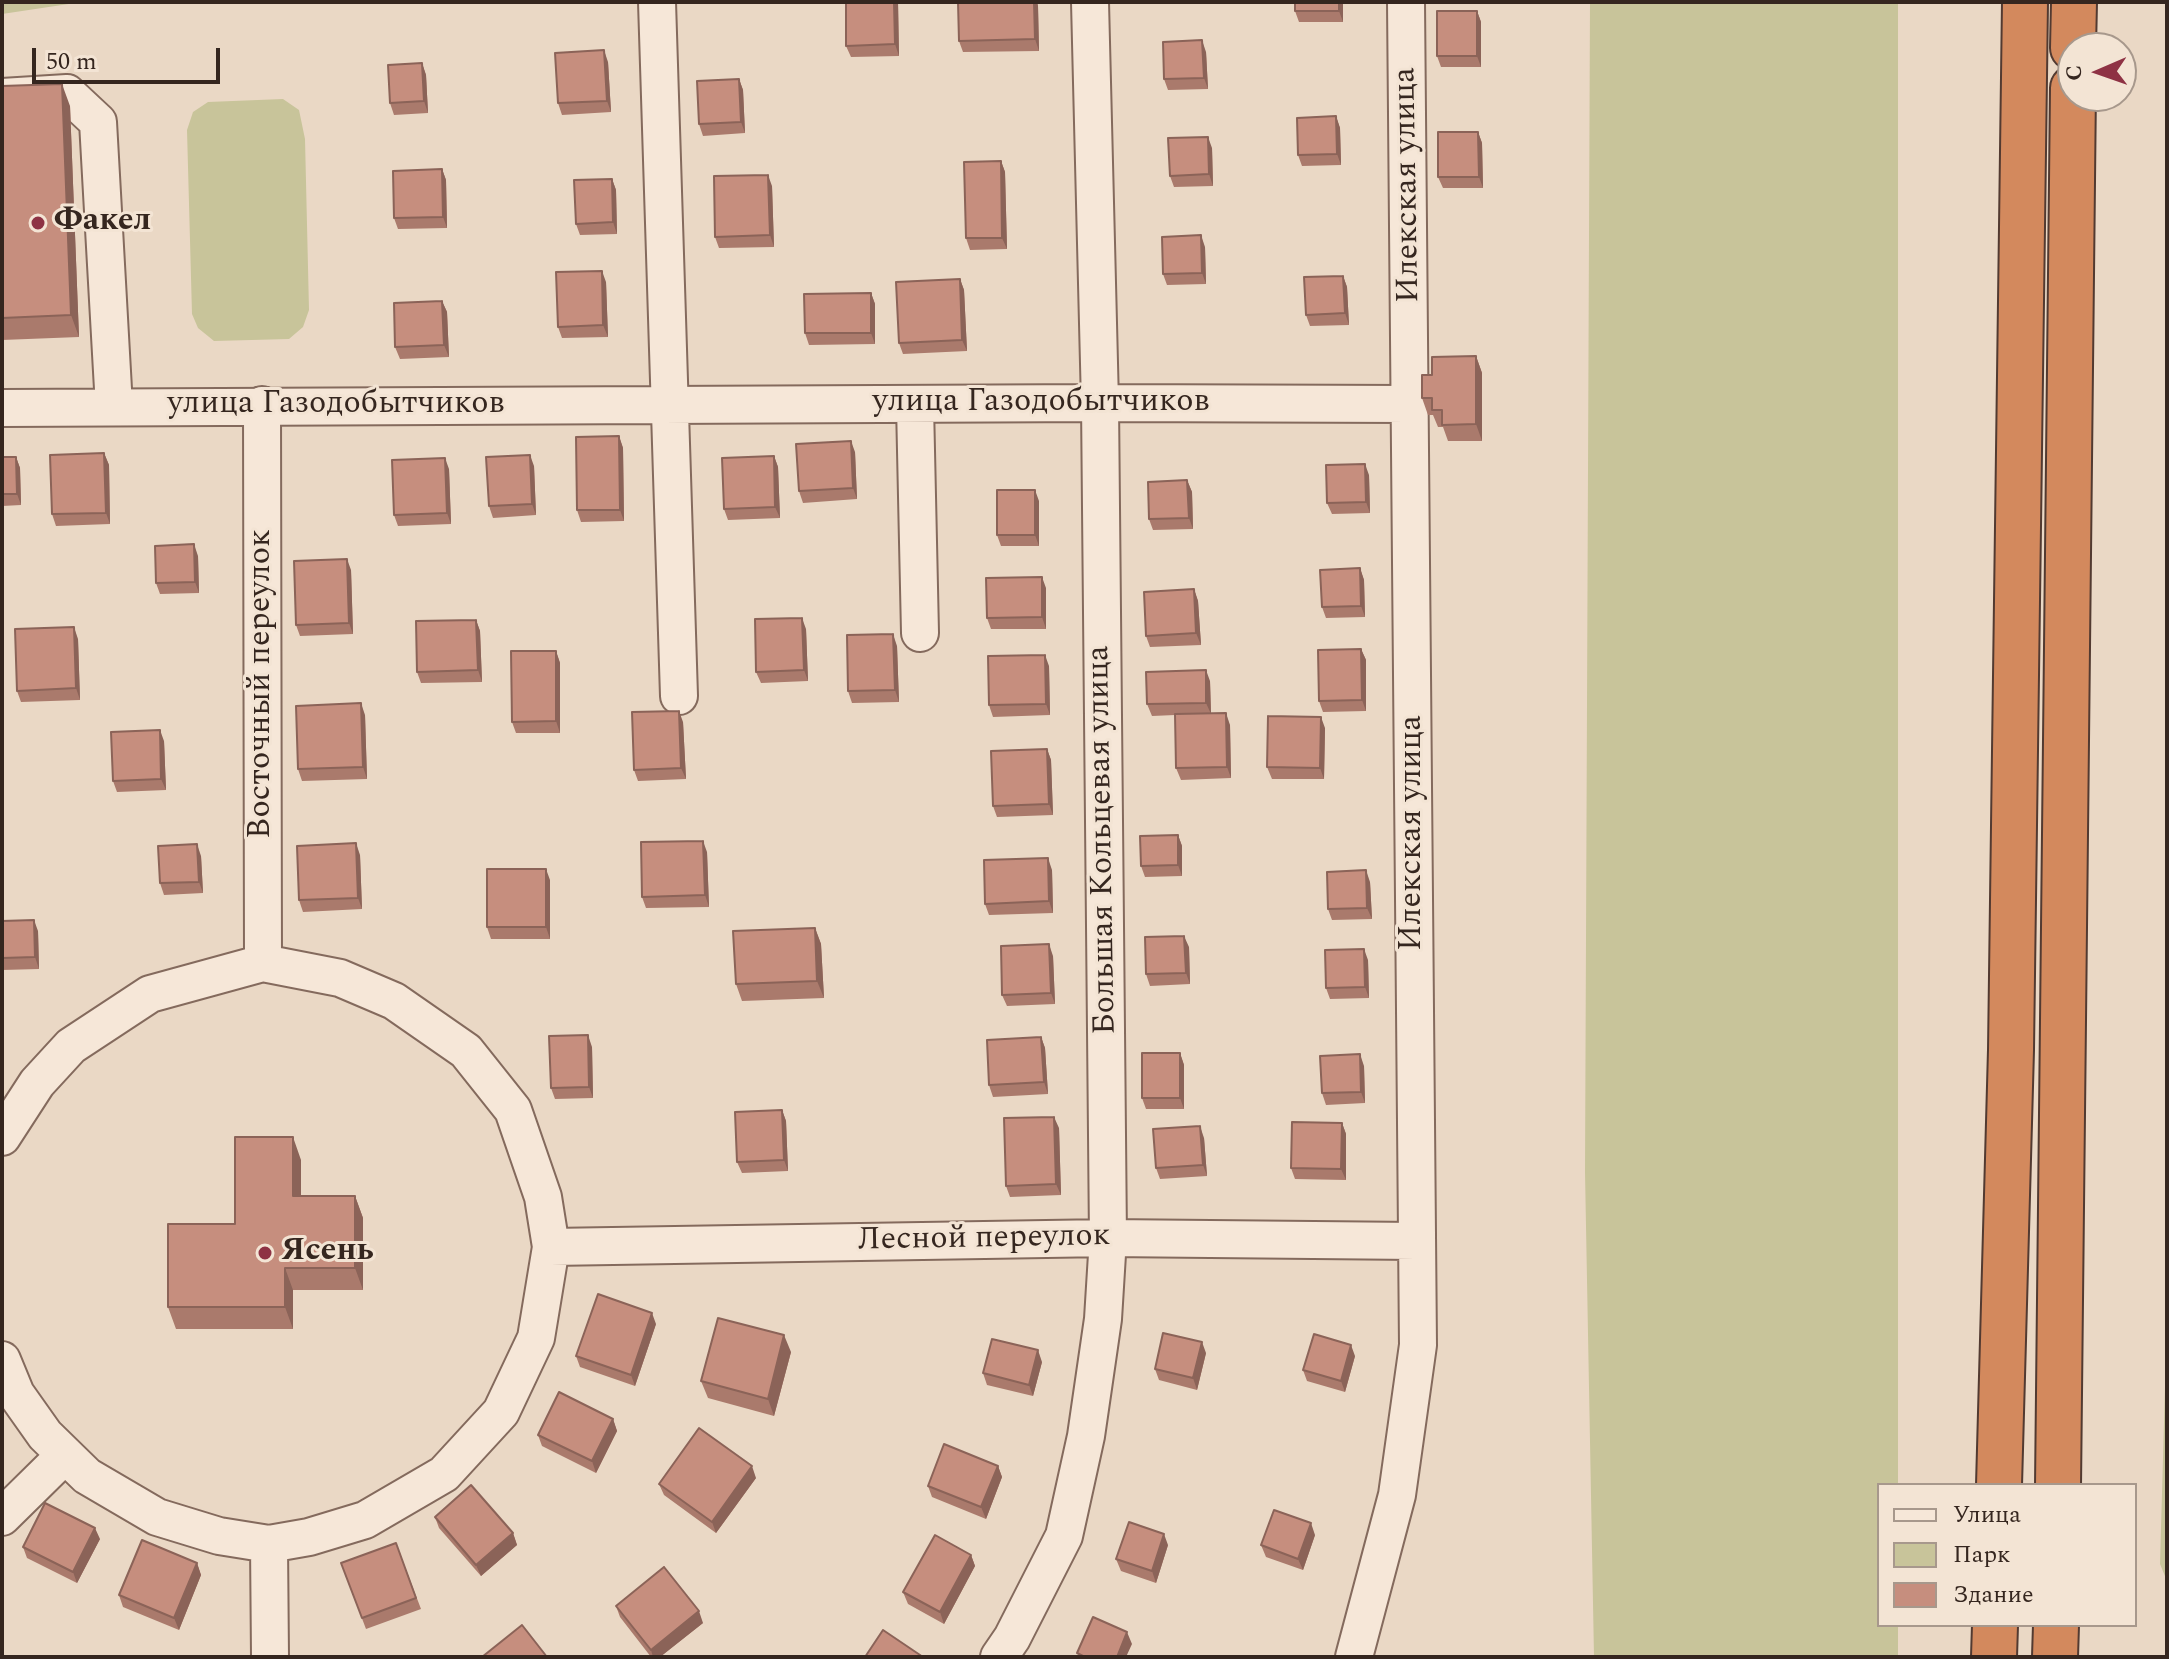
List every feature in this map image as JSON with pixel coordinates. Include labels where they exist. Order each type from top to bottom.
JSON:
[{"type":"highway","points":[[1999,1483],[2011,1050],[2025,2]]},
{"type":"highway","points":[[2073,32],[2074,2]]},
{"type":"highway","points":[[2058,1483],[2073,112]]},
{"type":"highway","points":[[1994,1657],[1995,1627]]},
{"type":"highway","points":[[2055,1657],[2056,1627]]},
{"type":"street","points":[[657,2],[679,696]]},
{"type":"street","name":"Большая Кольцевая улица","points":[[999,1657],[1012,1638],[1064,1536],[1086,1436],[1103,1319],[1108,1238],[1100,403],[1090,2]]},
{"type":"street","name":"Илекская улица","points":[[1354,1657],[1397,1495],[1418,1345],[1406,2]]},
{"type":"street","points":[[2,97],[67,93],[98,122],[114,407]]},
{"type":"street","name":"улица Газодобытчиков","points":[[2,408],[1411,404]]},
{"type":"street","name":"Восточный переулок","points":[[262,405],[263,963]]},
{"type":"street","points":[[915,405],[920,633]]},
{"type":"street","points":[[2,1137],[37,1083],[71,1046],[150,994],[263,963],[340,978],[394,1001],[466,1051],[513,1110],[543,1197],[551,1247],[536,1338],[501,1412],[444,1474],[365,1520],[309,1537],[269,1544],[219,1536],[157,1517],[87,1476],[45,1435],[16,1394],[2,1360]]},
{"type":"street","name":"Лесной переулок","points":[[551,1247],[1108,1238],[1416,1241]]},
{"type":"street","points":[[2,1517],[65,1455]]},
{"type":"street","points":[[269,1544],[270,1657]]},
{"type":"green space","points":[[2,2],[82,2],[2,14]]},
{"type":"green space","points":[[1590,2],[1898,2],[1898,1483],[1877,1483],[1877,1627],[1898,1627],[1898,1657],[1594,1657],[1585,1172]]},
{"type":"green space","points":[[283,99],[299,110],[305,139],[309,310],[303,327],[289,339],[214,341],[198,328],[192,314],[187,130],[193,112],[208,102]]},
{"type":"green space","points":[[2167,1316],[2167,1581],[2160,1564]]},
{"type":"building","points":[[846,2],[894,2],[895,44],[846,46]]},
{"type":"building","points":[[958,2],[1034,2],[1035,39],[959,41]]},
{"type":"building","points":[[1295,2],[1339,2],[1339,11],[1295,11]]},
{"type":"building","points":[[1437,11],[1477,11],[1477,56],[1437,56]]},
{"type":"building","points":[[1202,40],[1204,78],[1164,79],[1163,42]]},
{"type":"building","points":[[604,50],[607,101],[558,103],[555,53]]},
{"type":"building","points":[[422,63],[424,101],[390,103],[388,65]]},
{"type":"building","points":[[739,79],[741,122],[699,124],[697,81]]},
{"type":"building","name":"Факел","points":[[62,84],[71,315],[2,318],[2,86]]},
{"type":"building","points":[[1336,116],[1337,154],[1298,155],[1297,118]]},
{"type":"building","points":[[1438,132],[1478,132],[1479,177],[1438,177]]},
{"type":"building","points":[[1208,137],[1209,174],[1170,176],[1168,138]]},
{"type":"building","points":[[1001,161],[1002,238],[966,238],[964,162]]},
{"type":"building","points":[[442,169],[443,217],[394,218],[393,171]]},
{"type":"building","points":[[768,175],[770,235],[715,237],[714,176]]},
{"type":"building","points":[[612,179],[613,222],[576,224],[574,180]]},
{"type":"building","points":[[1201,235],[1202,273],[1163,274],[1162,237]]},
{"type":"building","points":[[602,271],[603,325],[558,327],[556,272]]},
{"type":"building","points":[[1343,276],[1345,313],[1306,315],[1304,277]]},
{"type":"building","points":[[960,279],[962,340],[899,343],[896,282]]},
{"type":"building","points":[[871,293],[871,333],[805,333],[804,294]]},
{"type":"building","points":[[442,301],[444,345],[395,347],[394,303]]},
{"type":"building","points":[[1476,356],[1476,424],[1442,425],[1442,410],[1432,410],[1432,398],[1422,398],[1422,375],[1432,375],[1432,357]]},
{"type":"building","points":[[619,436],[620,510],[577,510],[576,437]]},
{"type":"building","points":[[851,441],[853,488],[799,491],[796,444]]},
{"type":"building","points":[[104,453],[106,513],[52,514],[50,455]]},
{"type":"building","points":[[530,455],[532,504],[489,506],[486,457]]},
{"type":"building","points":[[774,456],[775,507],[724,509],[722,458]]},
{"type":"building","points":[[2,457],[16,457],[17,494],[2,494]]},
{"type":"building","points":[[445,458],[447,513],[394,515],[392,460]]},
{"type":"building","points":[[1365,464],[1366,502],[1327,503],[1326,465]]},
{"type":"building","points":[[1187,480],[1189,518],[1149,519],[1148,482]]},
{"type":"building","points":[[997,490],[1035,490],[1035,535],[997,535]]},
{"type":"building","points":[[194,544],[195,582],[156,583],[155,546]]},
{"type":"building","points":[[347,559],[349,623],[296,625],[294,561]]},
{"type":"building","points":[[1360,568],[1361,606],[1322,607],[1320,570]]},
{"type":"building","points":[[1042,577],[1042,617],[987,618],[986,578]]},
{"type":"building","points":[[1194,589],[1196,633],[1146,636],[1144,592]]},
{"type":"building","points":[[802,618],[804,670],[756,672],[755,619]]},
{"type":"building","points":[[476,620],[478,670],[417,672],[416,621]]},
{"type":"building","points":[[74,627],[76,688],[17,691],[15,629]]},
{"type":"building","points":[[893,634],[895,690],[848,691],[847,635]]},
{"type":"building","points":[[1361,649],[1362,700],[1319,701],[1318,650]]},
{"type":"building","points":[[511,651],[556,651],[556,721],[512,722]]},
{"type":"building","points":[[1045,655],[1046,704],[989,705],[988,656]]},
{"type":"building","points":[[1206,670],[1206,703],[1147,704],[1146,672]]},
{"type":"building","points":[[361,703],[363,767],[298,769],[296,706]]},
{"type":"building","points":[[679,711],[681,768],[634,770],[632,712]]},
{"type":"building","points":[[1226,713],[1227,767],[1176,768],[1175,714]]},
{"type":"building","points":[[1268,716],[1321,717],[1320,768],[1267,767]]},
{"type":"building","points":[[160,730],[161,779],[113,781],[111,732]]},
{"type":"building","points":[[1047,749],[1049,804],[993,806],[991,751]]},
{"type":"building","points":[[1178,835],[1178,865],[1141,866],[1140,836]]},
{"type":"building","points":[[703,841],[705,895],[642,897],[641,842]]},
{"type":"building","points":[[356,843],[358,898],[299,900],[297,846]]},
{"type":"building","points":[[197,844],[199,882],[160,883],[158,846]]},
{"type":"building","points":[[1048,858],[1049,901],[985,904],[984,860]]},
{"type":"building","points":[[487,869],[546,869],[546,927],[487,927]]},
{"type":"building","points":[[1366,870],[1367,908],[1328,909],[1327,872]]},
{"type":"building","points":[[34,920],[35,957],[2,958],[2,921]]},
{"type":"building","points":[[815,928],[817,981],[736,984],[733,931]]},
{"type":"building","points":[[1184,936],[1186,973],[1146,974],[1145,937]]},
{"type":"building","points":[[1049,944],[1051,993],[1002,995],[1001,946]]},
{"type":"building","points":[[1364,949],[1365,987],[1326,988],[1325,950]]},
{"type":"building","points":[[588,1035],[589,1087],[551,1088],[549,1036]]},
{"type":"building","points":[[1041,1037],[1044,1082],[989,1085],[987,1040]]},
{"type":"building","points":[[1142,1053],[1180,1053],[1180,1098],[1142,1098]]},
{"type":"building","points":[[1360,1054],[1361,1092],[1322,1093],[1320,1056]]},
{"type":"building","points":[[782,1110],[784,1160],[737,1162],[735,1112]]},
{"type":"building","points":[[1054,1117],[1056,1184],[1006,1186],[1004,1118]]},
{"type":"building","points":[[1292,1122],[1342,1123],[1341,1169],[1291,1168]]},
{"type":"building","points":[[1200,1126],[1203,1165],[1156,1168],[1153,1129]]},
{"type":"building","points":[[235,1137],[293,1137],[293,1196],[355,1196],[355,1268],[285,1268],[285,1307],[168,1307],[168,1224],[235,1224]]},
{"type":"building","points":[[598,1294],[652,1313],[631,1375],[576,1356]]},
{"type":"building","points":[[718,1318],[784,1335],[768,1399],[701,1381]]},
{"type":"building","points":[[1163,1333],[1202,1342],[1193,1378],[1155,1369]]},
{"type":"building","points":[[1314,1334],[1351,1345],[1341,1381],[1303,1370]]},
{"type":"building","points":[[992,1339],[1038,1350],[1029,1385],[983,1373]]},
{"type":"building","points":[[559,1392],[613,1419],[592,1461],[538,1435]]},
{"type":"building","points":[[699,1428],[752,1466],[712,1522],[659,1484]]},
{"type":"building","points":[[944,1444],[998,1466],[981,1507],[928,1486]]},
{"type":"building","points":[[471,1485],[513,1533],[476,1565],[435,1517]]},
{"type":"building","points":[[45,1503],[95,1528],[73,1572],[23,1547]]},
{"type":"building","points":[[1274,1510],[1311,1523],[1298,1559],[1261,1545]]},
{"type":"building","points":[[1129,1522],[1164,1534],[1152,1571],[1116,1559]]},
{"type":"building","points":[[935,1535],[971,1555],[940,1612],[903,1592]]},
{"type":"building","points":[[142,1540],[197,1563],[174,1618],[119,1595]]},
{"type":"building","points":[[396,1543],[416,1598],[362,1618],[341,1563]]},
{"type":"building","points":[[664,1567],[699,1611],[651,1650],[616,1606]]},
{"type":"building","points":[[1093,1617],[1127,1632],[1117,1657],[1085,1657],[1077,1653]]},
{"type":"building","points":[[522,1625],[547,1657],[482,1657]]},
{"type":"building","points":[[883,1630],[923,1657],[865,1657]]},
{"type":"place","name":"Факел","points":[[38,223]]},
{"type":"place","name":"Ясень","points":[[265,1253]]}]
